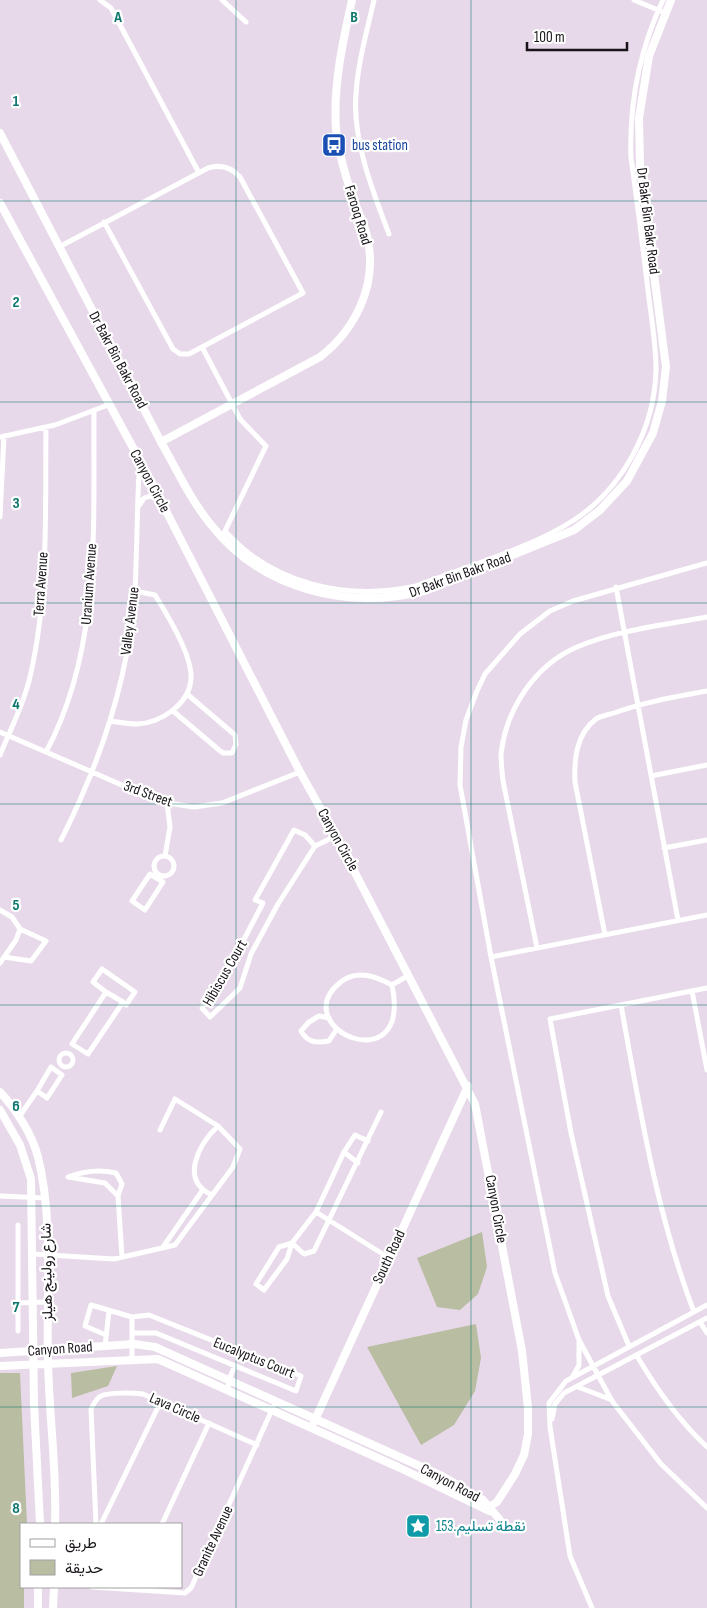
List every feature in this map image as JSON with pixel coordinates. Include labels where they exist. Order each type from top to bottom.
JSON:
[{"type":"main road","name":"Farooq Road","points":[[161,442],[320,357],[341,337],[362,304],[369,274],[368,239],[350,189],[339,148],[336,122],[336,87],[352,0]]},
{"type":"main road","name":"Dr Bakr Bin Bakr Road","points":[[0,133],[161,442],[201,512],[256,566],[295,586],[340,597],[383,599],[403,596],[424,591],[561,537],[588,521],[627,482],[653,433],[665,383],[664,348],[639,142],[641,99],[646,70],[661,12],[671,0]]},
{"type":"main road","name":"Canyon Circle","points":[[0,203],[108,405],[144,468],[300,772],[336,836],[468,1086],[482,1126],[522,1351],[528,1408],[528,1434],[524,1455],[515,1474],[489,1508]]},
{"type":"main road","name":"South Road","points":[[312,1428],[314,1418],[468,1086]]},
{"type":"main road","name":"شارع رولينج هيلز","points":[[0,1092],[19,1116],[37,1154],[46,1198],[46,1302],[55,1523]]},
{"type":"main road","name":"شارع رولينج هيلز","points":[[0,1110],[9,1122],[26,1160],[32,1197],[34,1364],[40,1523]]},
{"type":"main road","name":"Canyon Road","points":[[0,1353],[134,1344],[155,1347],[442,1476],[483,1500],[489,1508]]},
{"type":"main road","name":"Canyon Road","points":[[0,1366],[158,1360],[489,1508]]},
{"type":"main road","points":[[38,1588],[38,1608]]},
{"type":"main road","points":[[52,1608],[54,1588]]},
{"type":"street","points":[[100,0],[111,8],[198,173]]},
{"type":"street","points":[[222,0],[246,22]]},
{"type":"street","points":[[374,0],[358,72],[356,117],[366,170],[389,234]]},
{"type":"street","points":[[634,0],[661,12],[662,0]]},
{"type":"street","points":[[59,247],[104,222],[208,168],[221,166],[235,172],[240,177],[303,293],[185,355],[174,350],[104,222]]},
{"type":"street","points":[[202,347],[245,427],[266,446],[224,535]]},
{"type":"street","points":[[0,517],[2,437],[46,427],[108,405]]},
{"type":"street","name":"Uranium Avenue","points":[[46,752],[70,699],[82,651],[90,604],[94,410]]},
{"type":"street","name":"Terra Avenue","points":[[0,755],[30,679],[42,594],[46,427]]},
{"type":"street","name":"Valley Avenue","points":[[61,840],[76,810],[110,721],[127,653],[135,591],[139,472],[144,468]]},
{"type":"street","points":[[137,515],[139,506],[144,498],[156,497],[162,503]]},
{"type":"street","points":[[707,563],[616,587],[550,611],[520,634],[485,674],[466,720],[461,746],[460,785],[491,957],[555,1273],[579,1340],[612,1401],[661,1464],[707,1508]]},
{"type":"street","points":[[616,587],[678,920]]},
{"type":"street","points":[[110,721],[136,724],[152,722],[173,711],[187,694],[191,679],[189,663],[164,608],[156,595],[135,591]]},
{"type":"street","points":[[537,948],[502,781],[502,754],[511,717],[523,692],[551,662],[577,647],[625,633],[707,617]]},
{"type":"street","points":[[605,935],[575,782],[574,760],[577,746],[596,719],[638,704],[707,691]]},
{"type":"street","points":[[173,711],[223,753],[232,753],[236,744],[235,735],[187,694]]},
{"type":"street","name":"3rd Street","points":[[0,732],[167,803],[194,807],[222,803],[300,772]]},
{"type":"street","points":[[651,776],[707,765]]},
{"type":"street","points":[[165,856],[170,827],[167,803]]},
{"type":"street","name":"Hibiscus Court","points":[[294,830],[306,835],[315,846],[273,912],[251,954],[240,988],[210,1017],[202,1008],[263,903],[255,900],[294,830]]},
{"type":"street","points":[[315,846],[336,836]]},
{"type":"street","points":[[664,848],[707,840]]},
{"type":"street","points":[[165,856],[158,857],[154,863],[157,876],[163,882],[144,910],[132,901],[150,874],[157,876],[168,875],[174,868],[173,861],[165,856]]},
{"type":"street","points":[[0,910],[12,917],[20,929],[46,941],[31,961],[4,957]]},
{"type":"street","points":[[491,957],[707,915]]},
{"type":"street","points":[[0,963],[16,940],[20,929]]},
{"type":"street","points":[[102,969],[135,992],[126,1005],[106,992],[93,982],[102,969]]},
{"type":"street","points":[[336,1030],[329,1041],[316,1043],[306,1038],[301,1031],[309,1022],[319,1016],[330,996],[342,981],[357,974],[378,977],[392,984]]},
{"type":"street","points":[[392,984],[409,974]]},
{"type":"street","points":[[327,1004],[328,1018],[336,1030],[349,1037],[365,1039],[379,1037],[391,1026],[396,1012],[392,984]]},
{"type":"street","points":[[630,1346],[608,1296],[571,1133],[550,1020],[707,988]]},
{"type":"street","points":[[692,991],[707,1070]]},
{"type":"street","points":[[106,992],[72,1044],[88,1054],[122,1002]]},
{"type":"street","points":[[621,1005],[649,1160],[674,1262],[694,1312]]},
{"type":"street","points":[[319,1016],[328,1018]]},
{"type":"street","points":[[72,1054],[77,1047]]},
{"type":"street","points":[[62,1066],[59,1062],[61,1054],[65,1052],[72,1054]]},
{"type":"street","points":[[56,1071],[62,1066],[71,1065],[74,1061],[72,1054]]},
{"type":"street","points":[[19,1116],[51,1067],[62,1075],[47,1098],[37,1091]]},
{"type":"street","points":[[33,1254],[114,1259],[175,1244],[233,1167],[240,1149],[218,1126],[175,1099],[160,1130]]},
{"type":"street","points":[[292,1243],[304,1254],[314,1252],[381,1112]]},
{"type":"street","points":[[212,1195],[202,1190],[195,1179],[196,1158],[204,1140],[218,1126]]},
{"type":"street","points":[[292,1243],[279,1247],[256,1284],[264,1290],[287,1258],[292,1243],[316,1212],[344,1152],[356,1135],[368,1142]]},
{"type":"street","points":[[344,1152],[358,1163]]},
{"type":"street","points":[[118,1196],[105,1183],[68,1177],[80,1172],[103,1170],[116,1173],[122,1184],[118,1196],[122,1257]]},
{"type":"street","points":[[163,1248],[202,1190]]},
{"type":"street","points":[[0,1196],[46,1198]]},
{"type":"street","points":[[316,1212],[389,1258]]},
{"type":"street","points":[[18,1225],[18,1331]]},
{"type":"street","points":[[17,1302],[46,1302]]},
{"type":"street","name":"Eucalyptus Court","points":[[106,1335],[85,1326],[91,1305],[132,1317],[149,1315],[301,1376],[296,1391],[156,1333],[133,1333]]},
{"type":"street","points":[[566,1381],[592,1365],[707,1305]]},
{"type":"street","points":[[105,1346],[109,1311]]},
{"type":"street","points":[[132,1317],[134,1344],[132,1360]]},
{"type":"street","points":[[550,1427],[555,1404],[564,1393],[707,1318]]},
{"type":"street","points":[[700,1322],[707,1333]]},
{"type":"street","points":[[579,1340],[579,1365],[574,1374],[549,1403],[550,1427],[570,1556],[592,1608]]},
{"type":"street","points":[[637,1356],[662,1399],[688,1429],[707,1447]]},
{"type":"street","name":"Eucalyptus Court","points":[[228,1391],[229,1380],[235,1365]]},
{"type":"street","points":[[578,1387],[612,1401]]},
{"type":"street","name":"Lava Circle","points":[[96,1523],[91,1418],[95,1401],[101,1396],[134,1393],[161,1401],[257,1445]]},
{"type":"street","points":[[101,1523],[161,1401]]},
{"type":"street","name":"Granite Avenue","points":[[132,1588],[186,1593],[191,1588],[276,1401]]},
{"type":"street","points":[[162,1523],[209,1423]]},
{"type":"green space","points":[[482,1232],[487,1267],[478,1294],[460,1310],[437,1307],[417,1258]]},
{"type":"green space","points":[[476,1324],[481,1358],[475,1391],[454,1425],[421,1445],[367,1347]]},
{"type":"green space","points":[[117,1366],[108,1386],[72,1398],[71,1373]]},
{"type":"green space","points":[[0,1373],[20,1373],[27,1523],[20,1523],[20,1588],[24,1588],[24,1608],[0,1608]]},
{"type":"place","name":"bus station","points":[[334,145]]},
{"type":"place","name":"نقطة تسليم.153","points":[[418,1526]]}]
